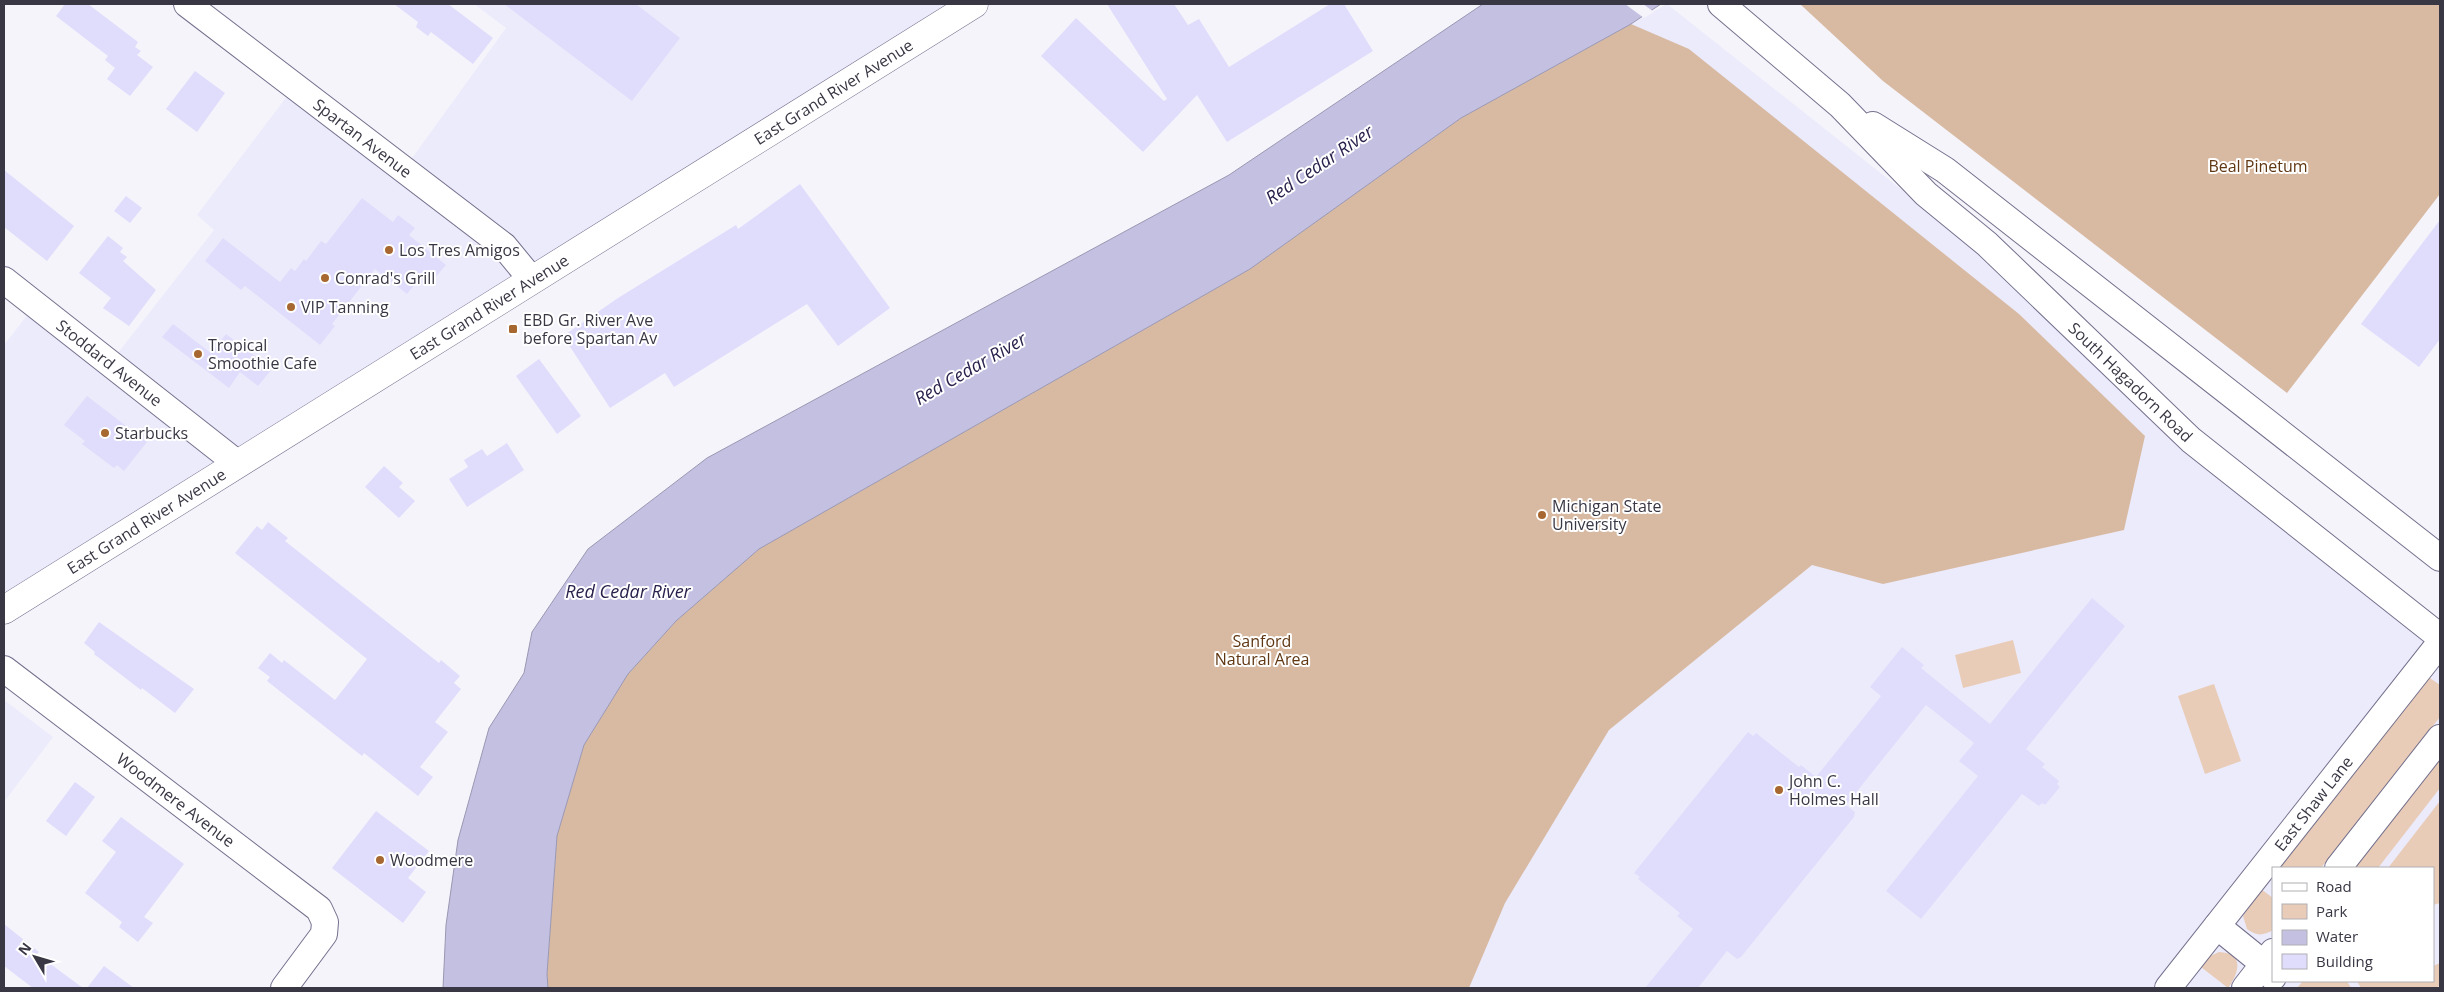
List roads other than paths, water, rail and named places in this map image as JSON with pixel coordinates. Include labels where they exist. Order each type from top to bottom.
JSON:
[{"type":"main road","name":"East Grand River Avenue","points":[[4,610],[974,4]]},
{"type":"street","name":"Spartan Avenue","points":[[188,4],[504,246],[532,280]]},
{"type":"street","name":"South Hagadorn Road","points":[[1721,4],[1840,105],[1926,194],[1987,244],[2192,440],[2440,637]]},
{"type":"street","name":"South Hagadorn Road","points":[[1840,105],[1945,170],[2440,558]]},
{"type":"street","name":"Stoddard Avenue","points":[[4,280],[238,464]]},
{"type":"street","name":"East Shaw Lane","points":[[2168,988],[2440,643]]},
{"type":"street","name":"Woodmere Avenue","points":[[4,668],[319,909],[325,922],[324,934],[284,988]]},
{"type":"street","points":[[2339,867],[2440,738]]},
{"type":"street","points":[[2217,926],[2271,968],[2245,988]]},
{"type":"water","name":"Red Cedar River","points":[[1483,4],[1661,4],[1631,24],[1461,118],[1250,269],[759,549],[676,621],[628,674],[584,745],[557,836],[547,974],[548,988],[443,988],[446,925],[458,840],[489,728],[524,673],[532,632],[588,549],[707,458],[1229,175]]},
{"type":"place","name":"Los Tres Amigos","points":[[389,250]]},
{"type":"place","name":"Conrad's Grill","points":[[325,278]]},
{"type":"place","name":"VIP Tanning","points":[[291,307]]},
{"type":"place","name":"EBD Gr. River Ave before Spartan Av","points":[[513,329]]},
{"type":"place","name":"Tropical Smoothie Cafe","points":[[198,354]]},
{"type":"place","name":"Starbucks","points":[[105,433]]},
{"type":"place","name":"Michigan State University","points":[[1542,515]]},
{"type":"place","name":"John C. Holmes Hall","points":[[1779,790]]},
{"type":"place","name":"Woodmere","points":[[380,860]]},
{"type":"park label","name":"Beal Pinetum","points":[[2258,166]]},
{"type":"park label","name":"Sanford Natural Area","points":[[1262,650]]}]
